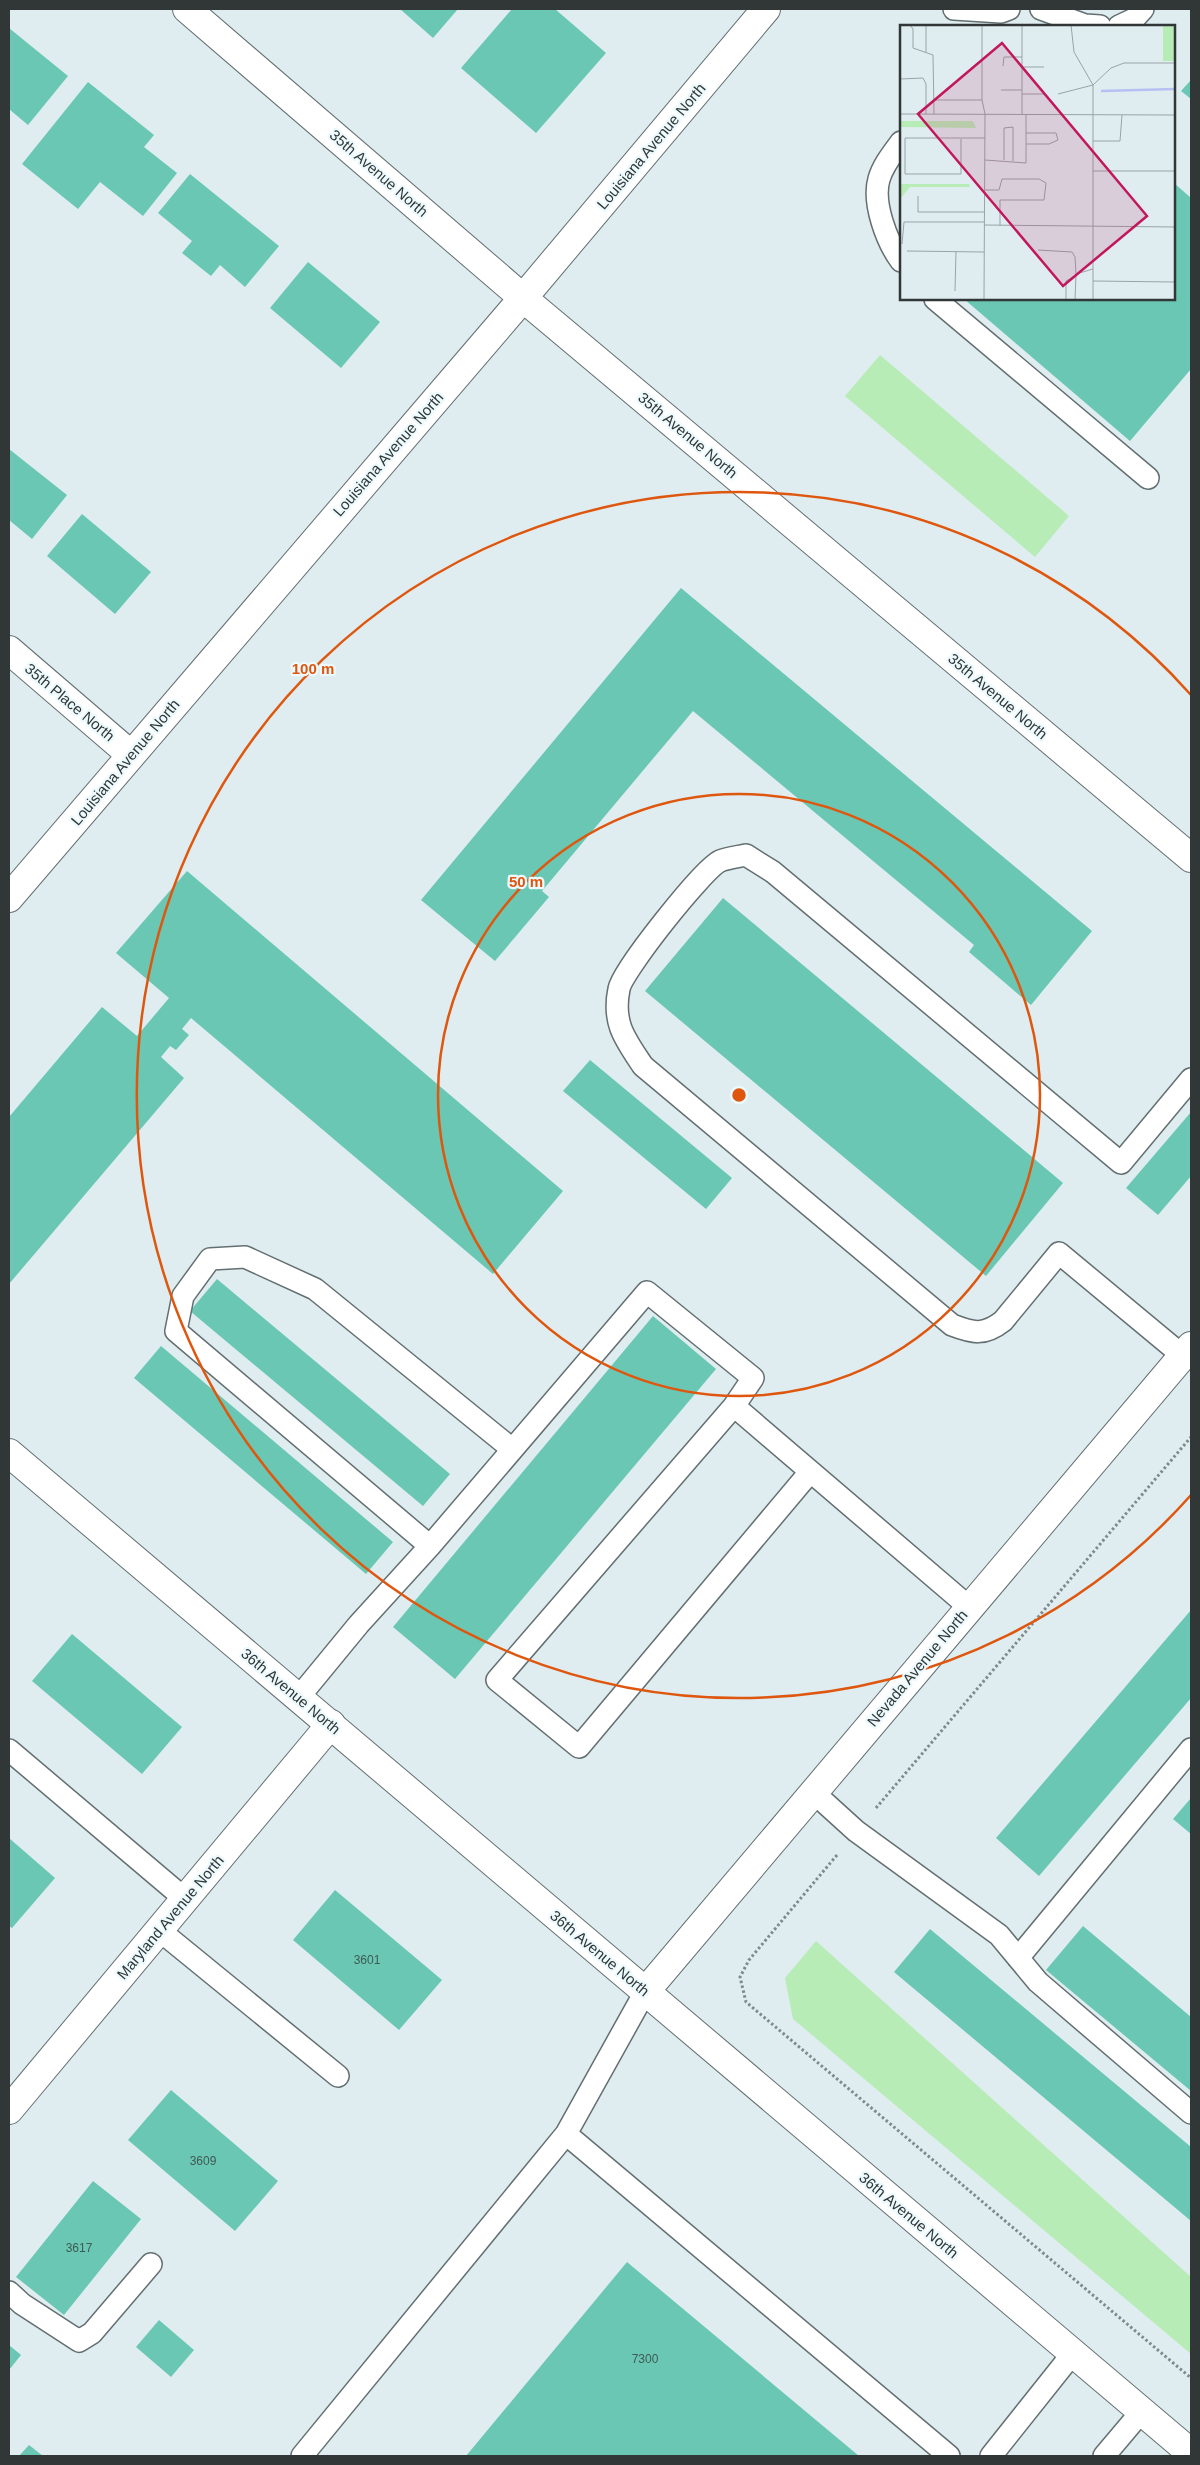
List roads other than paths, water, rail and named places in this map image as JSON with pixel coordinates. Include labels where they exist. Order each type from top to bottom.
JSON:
[{"type":"street","name":"35th Avenue North","points":[[188,9],[523,298],[1191,858]]},
{"type":"street","name":"Louisiana Avenue North","points":[[9,898],[130,754],[523,298],[766,9]]},
{"type":"street","name":"35th Place North","points":[[9,650],[130,754]]},
{"type":"street","name":"Nevada Avenue North","points":[[645,1992],[969,1607],[1187,1352]]},
{"type":"street","name":"36th Avenue North","points":[[9,1453],[1191,2453]]},
{"type":"street","name":"Maryland Avenue North","points":[[9,2110],[331,1724]]},
{"type":"lane","points":[[954,9],[1000,16]]},
{"type":"lane","points":[[1041,9],[1085,25]]},
{"type":"lane","points":[[1121,25],[1134,19],[1143,9]]},
{"type":"lane","points":[[900,143],[888,161],[879,180],[879,203],[884,228],[894,252],[900,260]]},
{"type":"lane","points":[[936,300],[1148,478]]},
{"type":"lane","points":[[1187,1352],[1059,1253],[1003,1321],[992,1329],[980,1332],[952,1325],[643,1066],[623,1037],[617,1014],[619,988],[629,966],[700,878],[719,861],[746,855],[780,879],[1121,1163],[1191,1079]]},
{"type":"lane","points":[[430,1546],[176,1331],[183,1296],[210,1259],[245,1257],[316,1289],[512,1449]]},
{"type":"lane","points":[[299,1697],[359,1624],[430,1546],[647,1292],[753,1378],[734,1406],[497,1680],[579,1747],[810,1472]]},
{"type":"lane","points":[[734,1406],[969,1607]]},
{"type":"lane","points":[[1018,1958],[1191,1749]]},
{"type":"lane","points":[[9,1750],[185,1899]]},
{"type":"lane","points":[[813,1792],[856,1831],[999,1934],[1038,1982],[1191,2113]]},
{"type":"lane","points":[[159,1930],[338,2076]]},
{"type":"lane","points":[[302,2456],[566,2134],[645,1992]]},
{"type":"lane","points":[[566,2134],[949,2456]]},
{"type":"lane","points":[[9,2292],[22,2304],[78,2341],[92,2333],[151,2264]]},
{"type":"lane","points":[[991,2456],[1073,2354]]},
{"type":"lane","points":[[1104,2456],[1142,2411]]}]
